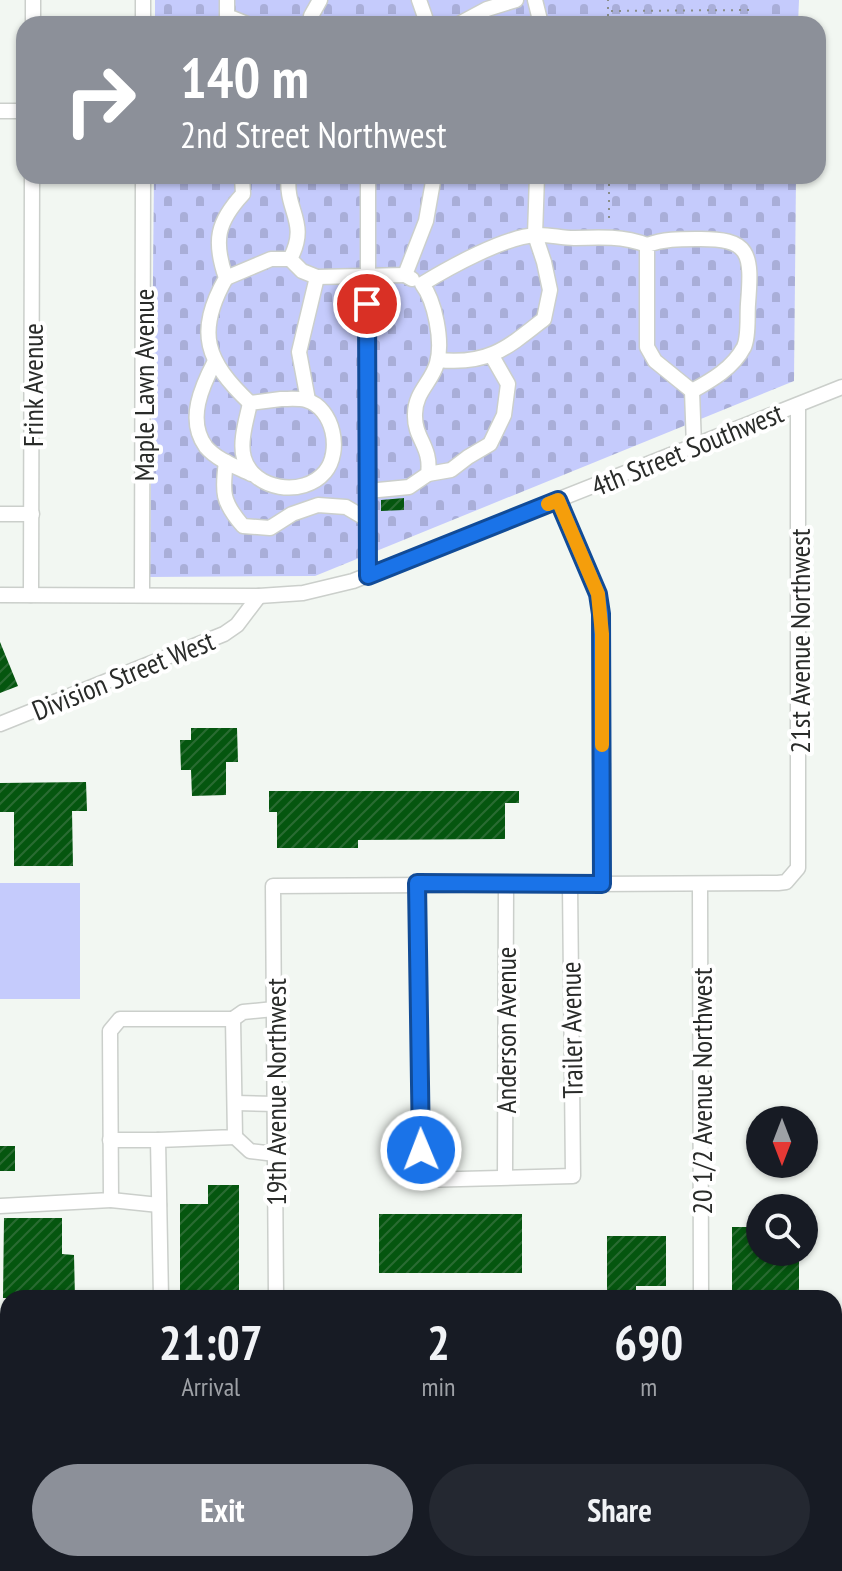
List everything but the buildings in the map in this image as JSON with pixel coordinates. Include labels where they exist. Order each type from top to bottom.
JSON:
[{"type":"street","points":[[474,16],[516,0]]},
{"type":"street","name":"Frink Avenue","points":[[31,595],[32,184]]},
{"type":"street","name":"Maple Lawn Avenue","points":[[142,595],[143,184]]},
{"type":"street","points":[[226,278],[218,257],[219,232],[228,210],[243,194],[242,184]]},
{"type":"street","points":[[288,184],[297,218],[299,242],[290,259]]},
{"type":"street","points":[[368,184],[368,576]]},
{"type":"street","points":[[405,275],[426,221],[433,184]]},
{"type":"street","points":[[438,360],[461,363],[492,356],[544,319],[550,290],[535,235],[537,184]]},
{"type":"street","points":[[422,284],[457,263],[535,235],[569,238],[609,236],[647,245],[663,239],[725,238],[740,246],[747,258],[749,294],[745,344],[734,361],[713,379],[692,391]]},
{"type":"street","points":[[647,245],[647,347],[655,361],[692,391],[694,446]]},
{"type":"street","points":[[250,403],[223,378],[209,349],[209,324],[215,297],[226,278],[271,259],[290,259],[302,271],[317,277],[405,275],[422,284],[431,297],[436,320],[438,360],[430,379],[418,395],[414,415],[420,439],[430,457],[428,474]]},
{"type":"street","points":[[308,400],[299,352],[317,277]]},
{"type":"street","points":[[368,491],[409,487],[428,474],[451,470],[490,444],[504,415],[508,384],[492,356]]},
{"type":"street","points":[[215,361],[199,392],[197,423],[206,446],[226,462],[273,486],[296,488],[322,476],[333,460],[333,438],[328,417],[308,400],[250,403]]},
{"type":"street","name":"4th Street Southwest","points":[[259,596],[303,593],[368,576],[842,387]]},
{"type":"street","points":[[250,403],[243,455],[251,474]]},
{"type":"street","name":"21st Avenue Northwest","points":[[700,885],[786,882],[794,876],[799,858],[798,405]]},
{"type":"street","points":[[226,462],[223,487],[227,508],[243,526],[270,528],[292,514],[318,505],[346,507],[368,520]]},
{"type":"street","points":[[558,500],[598,594],[601,614],[602,884]]},
{"type":"street","points":[[0,514],[32,514]]},
{"type":"street","name":"Division Street West","points":[[0,595],[259,596]]},
{"type":"street","name":"Division Street West","points":[[0,724],[224,634],[237,625],[259,596]]},
{"type":"street","points":[[505,1177],[421,1180],[417,883],[700,885]]},
{"type":"street","name":"19th Avenue Northwest","points":[[276,1290],[273,886],[417,883]]},
{"type":"street","name":"Anderson Avenue","points":[[505,1177],[506,884]]},
{"type":"street","name":"Trailer Avenue","points":[[505,1177],[573,1176],[570,884]]},
{"type":"street","name":"20 1/2 Avenue Northwest","points":[[700,885],[701,1290]]},
{"type":"street","points":[[233,1019],[243,1012],[274,1009]]},
{"type":"street","points":[[111,1200],[110,1031],[120,1019],[233,1019]]},
{"type":"street","points":[[233,1019],[235,1137]]},
{"type":"street","points":[[235,1103],[275,1104]]},
{"type":"street","points":[[110,1140],[235,1137],[250,1151],[275,1154]]},
{"type":"street","points":[[158,1140],[161,1290]]},
{"type":"street","points":[[0,1206],[111,1200],[159,1205]]},
{"type":"path","points":[[608,0],[608,16]]},
{"type":"path","points":[[608,11],[753,10]]},
{"type":"path","points":[[609,184],[609,236]]},
{"type":"green space","points":[[155,0],[799,0],[798,16],[155,16]]},
{"type":"green space","points":[[154,184],[796,184],[794,381],[315,576],[150,577]]},
{"type":"green space","points":[[0,883],[80,883],[80,999],[0,999]]},
{"type":"slow traffic","points":[[548,504],[558,500],[598,594],[602,634],[602,745]]},
{"type":"route","points":[[367,304],[368,576],[558,500],[598,594],[601,614],[602,884],[417,883],[421,1150]]}]
